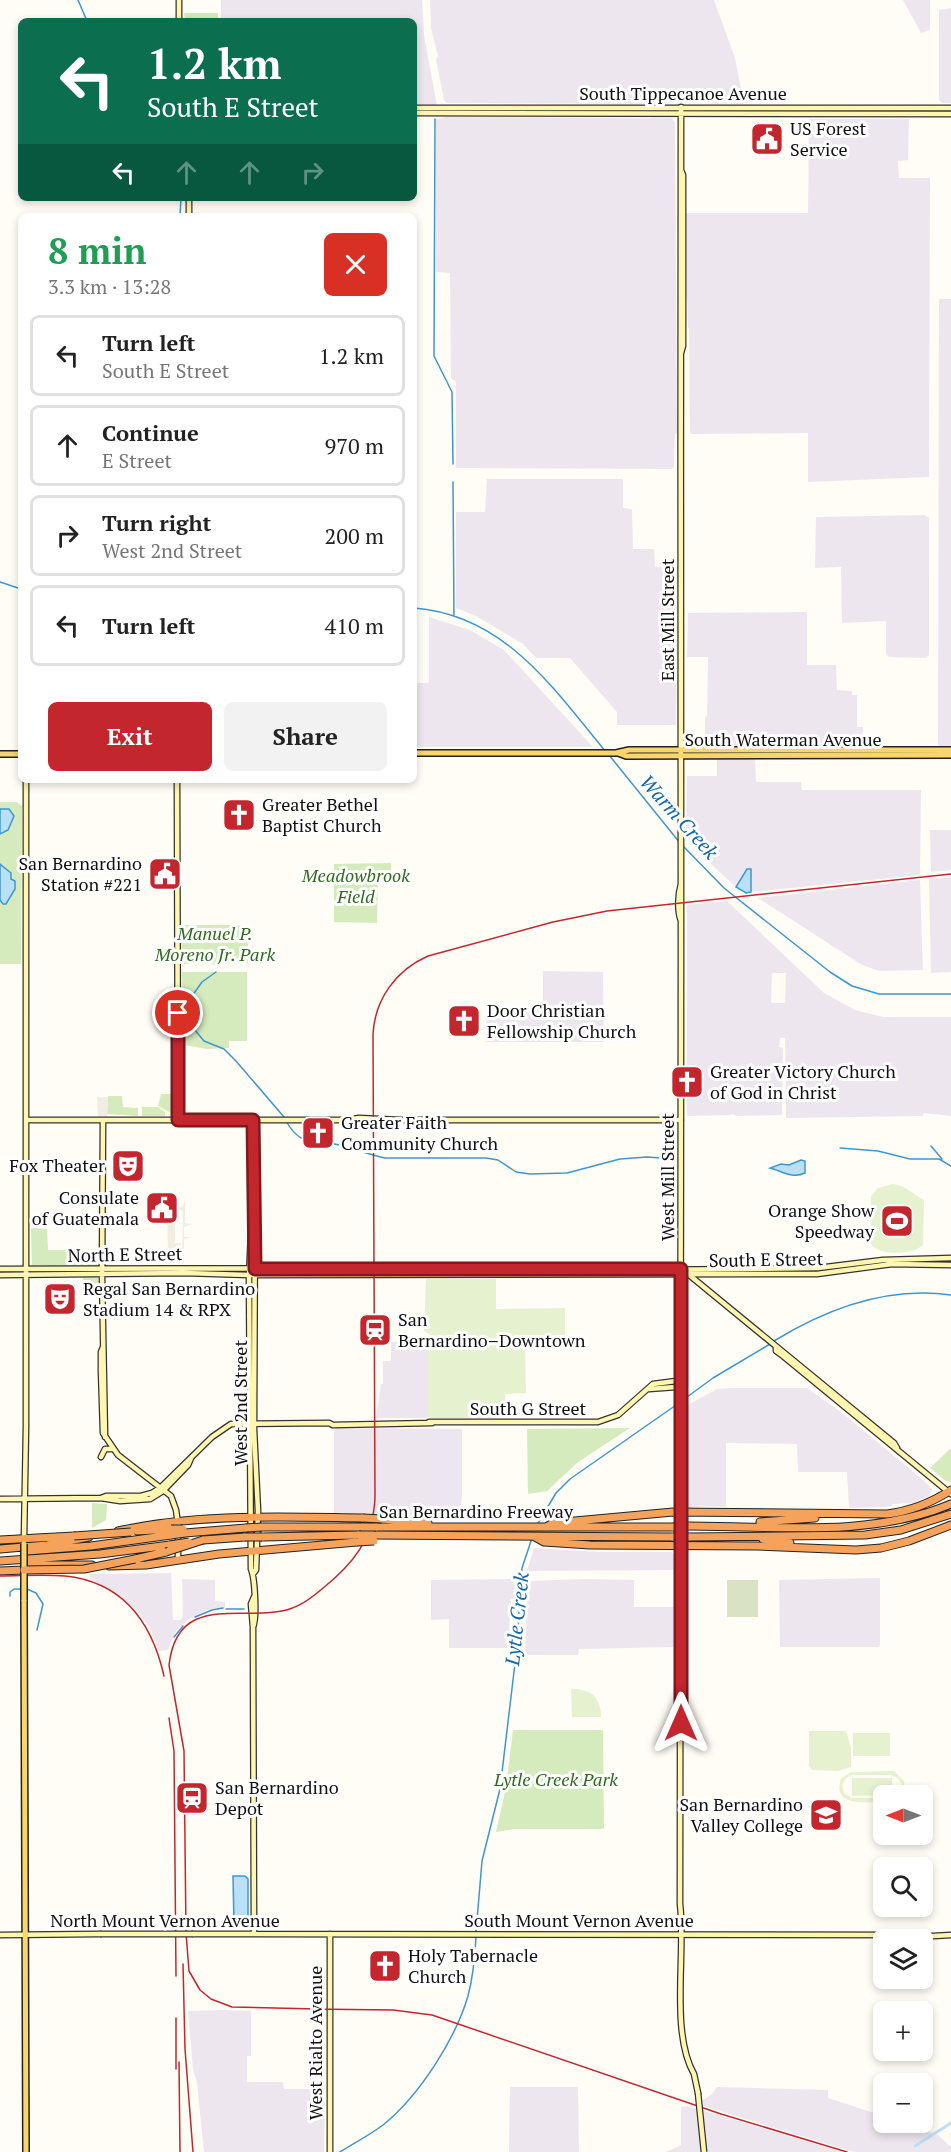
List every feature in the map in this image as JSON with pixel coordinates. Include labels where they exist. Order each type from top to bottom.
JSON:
[{"type":"highway","points":[[743,1526],[754,1523],[880,1514],[916,1508],[950,1492]]},
{"type":"highway","name":"San Bernardino Freeway","points":[[0,1561],[100,1554],[203,1540],[321,1535],[363,1527],[865,1526],[914,1517],[951,1504]]},
{"type":"highway","points":[[546,1527],[553,1523],[628,1515],[880,1514]]},
{"type":"highway","name":"San Bernardino Freeway","points":[[0,1550],[92,1546],[187,1532],[262,1527],[321,1527],[358,1538],[396,1536],[544,1539],[865,1535],[901,1530],[951,1514]]},
{"type":"highway","points":[[0,1550],[56,1544],[136,1527],[254,1517],[363,1518],[423,1522],[436,1526]]},
{"type":"highway","points":[[544,1539],[590,1545],[757,1546],[855,1550],[922,1538],[951,1526]]},
{"type":"highway","points":[[0,1540],[24,1541],[187,1532]]},
{"type":"highway","points":[[748,1536],[771,1541],[840,1547],[893,1545]]},
{"type":"highway","points":[[22,1560],[35,1566],[126,1566],[254,1551],[334,1545],[358,1538]]},
{"type":"highway","points":[[0,1571],[84,1569],[166,1552],[203,1540]]},
{"type":"main road","points":[[179,0],[179,18]]},
{"type":"main road","name":"East Mill Street","points":[[681,107],[679,205],[681,355],[681,884],[679,916],[681,921],[681,968]]},
{"type":"main road","points":[[802,107],[802,114]]},
{"type":"main road","name":"South Tippecanoe Avenue","points":[[417,108],[951,108]]},
{"type":"main road","name":"South Tippecanoe Avenue","points":[[417,113],[951,114]]},
{"type":"main road","name":"South Waterman Avenue","points":[[417,753],[616,753],[626,750],[654,750],[681,753],[951,755]]},
{"type":"main road","points":[[626,756],[627,753],[650,753],[654,750]]},
{"type":"main road","points":[[861,755],[881,750]]},
{"type":"main road","name":"South Waterman Avenue","points":[[616,753],[626,756],[681,753],[951,750]]},
{"type":"main road","points":[[0,754],[18,754]]},
{"type":"main road","points":[[26,783],[28,1273],[24,1541],[26,2152]]},
{"type":"main road","points":[[177,783],[178,1120]]},
{"type":"main road","name":"West Mill Street","points":[[681,968],[681,2019],[685,2046],[698,2093],[705,2152]]},
{"type":"main road","points":[[26,1120],[357,1120],[359,1118],[390,1120],[681,1120]]},
{"type":"main road","points":[[103,1120],[102,1272],[105,1437],[112,1449],[172,1501],[178,1522],[178,1560]]},
{"type":"main road","name":"West 2nd Street","points":[[253,1120],[250,1472],[254,1517]]},
{"type":"main road","name":"West 2nd Street","points":[[252,1196],[255,1201],[252,1272]]},
{"type":"main road","points":[[251,1220],[255,1243]]},
{"type":"main road","name":"South E Street","points":[[329,1271],[681,1272],[818,1268],[883,1260],[951,1258]]},
{"type":"main road","name":"South E Street","points":[[689,1275],[817,1274],[883,1264],[951,1264]]},
{"type":"main road","name":"North E Street","points":[[0,1275],[171,1268],[252,1272],[329,1271]]},
{"type":"main road","name":"North E Street","points":[[0,1269],[28,1273]]},
{"type":"main road","points":[[681,1272],[689,1275],[776,1347],[776,1351],[842,1406],[950,1492]]},
{"type":"main road","name":"South G Street","points":[[162,1490],[186,1461],[213,1436],[225,1427],[238,1423],[598,1422],[618,1415],[653,1384],[676,1381],[681,1384]]},
{"type":"main road","name":"West 2nd Street","points":[[252,1423],[255,1485],[254,1551],[250,1569],[253,1574],[254,1597],[251,1604],[254,1627],[254,1933]]},
{"type":"main road","points":[[101,1457],[105,1449],[112,1449]]},
{"type":"main road","points":[[250,1472],[252,1472],[255,1485]]},
{"type":"main road","points":[[0,1498],[101,1498],[141,1496],[162,1490]]},
{"type":"main road","name":"North Mount Vernon Avenue","points":[[0,1935],[330,1934]]},
{"type":"main road","name":"South Mount Vernon Avenue","points":[[330,1934],[913,1935],[916,1937],[951,1935]]},
{"type":"main road","name":"West Rialto Avenue","points":[[330,1934],[330,2151]]},
{"type":"shaded area","points":[[221,0],[422,0],[424,35],[437,106],[417,106],[417,18],[221,18]]},
{"type":"shaded area","points":[[430,0],[714,0],[735,58],[744,104],[692,103],[687,99],[669,101],[665,104],[447,103],[444,100],[436,59],[438,56],[431,28]]},
{"type":"shaded area","points":[[903,0],[930,0],[930,30],[921,33]]},
{"type":"shaded area","points":[[951,8],[951,103],[942,103],[939,100],[939,10]]},
{"type":"shaded area","points":[[446,117],[671,118],[675,122],[677,433],[675,434],[674,467],[671,469],[456,468],[456,382],[451,378],[450,273],[436,272],[436,119]]},
{"type":"shaded area","points":[[809,119],[909,119],[908,160],[898,161],[899,178],[930,178],[929,477],[808,482],[808,433],[691,434],[690,432],[689,328],[687,297],[685,297],[685,213],[808,213]]},
{"type":"shaded area","points":[[939,299],[951,299],[951,747],[938,745]]},
{"type":"shaded area","points":[[487,479],[623,479],[623,508],[632,509],[633,549],[654,549],[655,567],[678,567],[676,725],[617,725],[617,712],[570,658],[536,658],[523,644],[476,616],[456,608],[456,512],[485,512]]},
{"type":"shaded area","points":[[924,515],[929,518],[929,655],[926,658],[889,657],[886,654],[886,621],[842,623],[841,567],[815,568],[816,517]]},
{"type":"shaded area","points":[[807,612],[807,665],[836,665],[837,690],[852,691],[852,695],[857,695],[857,727],[863,727],[863,747],[705,746],[708,657],[687,657],[688,613]]},
{"type":"shaded area","points":[[429,617],[470,630],[504,650],[593,747],[417,747],[417,683],[429,683]]},
{"type":"shaded area","points":[[717,759],[755,759],[756,782],[801,782],[802,790],[921,790],[920,875],[751,892],[751,869],[747,869],[736,887],[697,851],[686,836],[687,776],[717,776]]},
{"type":"shaded area","points":[[930,830],[951,830],[951,870],[931,872]]},
{"type":"shaded area","points":[[951,877],[951,972],[931,973],[929,879]]},
{"type":"shaded area","points":[[920,880],[923,970],[879,971],[862,965],[758,898]]},
{"type":"shaded area","points":[[727,901],[824,993],[855,1010],[883,1017],[951,1017],[951,1116],[924,1113],[922,1116],[786,1118],[785,1038],[780,1038],[779,1047],[783,1048],[782,1115],[687,1116],[687,905]],"holes":[[[772,973],[786,973],[785,1003],[771,1003]]]},
{"type":"shaded area","points":[[543,971],[603,972],[604,1042],[486,1042],[486,1007],[543,1007]]},
{"type":"shaded area","points":[[97,1097],[108,1097],[107,1117],[98,1117]]},
{"type":"shaded area","points":[[167,1199],[171,1200],[174,1206],[180,1207],[183,1206],[185,1200],[185,1223],[192,1224],[184,1227],[184,1237],[192,1237],[184,1239],[184,1261],[182,1258],[168,1256]],"holes":[[[179,1210],[182,1210],[183,1219],[182,1255],[176,1254],[176,1252],[181,1252],[181,1243],[175,1243],[175,1219],[179,1219]]]},
{"type":"shaded area","points":[[391,1342],[428,1342],[428,1418],[376,1418],[381,1384],[383,1384],[383,1361],[391,1361]]},
{"type":"shaded area","points":[[807,1388],[841,1412],[922,1479],[932,1489],[929,1496],[913,1503],[892,1504],[892,1506],[885,1507],[849,1508],[847,1472],[798,1472],[797,1444],[726,1443],[726,1507],[689,1508],[686,1506],[686,1406],[717,1389]]},
{"type":"shaded area","points":[[336,1428],[462,1429],[462,1497],[459,1517],[334,1514],[334,1430]]},
{"type":"shaded area","points":[[534,1548],[600,1552],[672,1552],[676,1558],[676,1570],[527,1571]]},
{"type":"shaded area","points":[[171,1573],[173,1620],[180,1620],[183,1617],[182,1579],[215,1580],[215,1601],[225,1602],[225,1608],[207,1610],[189,1619],[175,1632],[168,1650],[159,1651],[150,1628],[140,1614],[121,1596],[90,1579],[90,1574]]},
{"type":"shaded area","points":[[880,1578],[879,1647],[780,1647],[779,1580]]},
{"type":"shaded area","points":[[516,1579],[513,1599],[511,1599],[508,1648],[449,1648],[449,1619],[431,1620],[431,1580]]},
{"type":"shaded area","points":[[634,1580],[634,1607],[676,1607],[676,1647],[579,1649],[578,1655],[525,1655],[528,1581]]},
{"type":"shaded area","points":[[188,2011],[251,2011],[251,2056],[247,2056],[247,2082],[283,2082],[284,2089],[325,2089],[324,2152],[204,2152]]},
{"type":"shaded area","points":[[510,2087],[578,2087],[579,2152],[509,2152]]},
{"type":"shaded area","points":[[717,2087],[828,2090],[828,2098],[873,2113],[873,2133],[932,2133],[938,2135],[951,2147],[951,2152],[854,2152],[703,2106],[702,2101]]},
{"type":"shaded area","points":[[688,2106],[842,2152],[666,2152],[681,2145],[681,2107]]},
{"type":"green space","points":[[184,13],[218,13],[218,18],[185,18]]},
{"type":"green space","points":[[0,802],[17,802],[22,806],[21,964],[0,964]]},
{"type":"green space","name":"Meadowbrook Field","points":[[391,863],[391,878],[378,879],[377,923],[334,922],[334,864]]},
{"type":"green space","name":"Manuel P. Moreno Jr. Park","points":[[182,925],[247,925],[249,963],[184,964],[181,962]]},
{"type":"green space","points":[[182,972],[247,972],[247,1041],[229,1041],[229,1048],[207,1049],[184,1045],[182,1039]]},
{"type":"green space","points":[[161,1094],[173,1094],[173,1114],[158,1106]]},
{"type":"green space","points":[[108,1096],[122,1096],[123,1107],[138,1108],[138,1116],[107,1114]]},
{"type":"green space","points":[[142,1107],[158,1107],[165,1112],[165,1116],[142,1116]]},
{"type":"green space","name":"Orange Show Speedway","points":[[893,1184],[906,1188],[924,1200],[923,1245],[912,1251],[896,1253],[881,1251],[871,1244],[871,1196],[878,1188]]},
{"type":"green space","points":[[31,1229],[47,1229],[48,1250],[84,1250],[85,1259],[97,1260],[97,1266],[32,1267]]},
{"type":"green space","points":[[83,1277],[98,1278],[98,1292],[83,1292]]},
{"type":"green space","points":[[426,1279],[496,1279],[496,1309],[565,1308],[565,1346],[525,1346],[526,1393],[505,1394],[505,1416],[496,1414],[494,1418],[428,1417],[428,1342],[434,1341],[432,1336],[424,1331]]},
{"type":"green space","points":[[630,1428],[578,1462],[547,1491],[528,1494],[527,1429]]},
{"type":"green space","points":[[951,1448],[951,1482],[946,1481],[930,1468]]},
{"type":"green space","points":[[92,1503],[107,1504],[106,1520],[92,1528]]},
{"type":"green space","points":[[727,1580],[758,1580],[758,1617],[727,1617]]},
{"type":"green space","points":[[571,1689],[578,1689],[594,1696],[601,1710],[601,1717],[572,1717]]},
{"type":"green space","name":"Lytle Creek Park","points":[[513,1730],[603,1731],[604,1828],[514,1829],[496,1832],[506,1788]]},
{"type":"green space","points":[[809,1731],[846,1731],[851,1747],[851,1767],[838,1771],[812,1770],[809,1766]]},
{"type":"green space","points":[[853,1733],[890,1733],[890,1756],[853,1756]]},
{"type":"green space","points":[[894,1771],[904,1781],[904,1785],[901,1785],[899,1780],[890,1775],[852,1775],[846,1778],[842,1785],[844,1793],[852,1798],[873,1798],[873,1802],[852,1801],[841,1794],[839,1788],[841,1779],[851,1772]]},
{"type":"green space","points":[[852,1778],[892,1778],[892,1785],[873,1785],[873,1795],[852,1796]]},
{"type":"water","points":[[0,809],[9,809],[14,816],[8,830],[0,834]]},
{"type":"water","points":[[0,864],[11,873],[11,879],[15,881],[15,889],[6,904],[0,900]]},
{"type":"water","points":[[747,869],[751,869],[751,892],[746,893],[736,887]]},
{"type":"water","points":[[801,1160],[805,1161],[805,1173],[800,1175],[791,1175],[770,1168],[781,1164],[789,1165]]},
{"type":"water","points":[[233,1876],[245,1876],[248,1879],[248,1925],[234,1925]]},
{"type":"waterway","points":[[78,0],[86,18]]},
{"type":"waterway","points":[[435,119],[434,356],[452,392],[453,464]]},
{"type":"waterway","points":[[180,213],[181,201]]},
{"type":"waterway","points":[[453,482],[454,616]]},
{"type":"waterway","name":"Warm Creek","points":[[0,582],[18,588]]},
{"type":"waterway","name":"Warm Creek","points":[[417,609],[446,614],[475,624],[501,640],[546,680],[606,752]]},
{"type":"waterway","name":"Warm Creek","points":[[609,755],[680,843]]},
{"type":"waterway","name":"Warm Creek","points":[[683,846],[724,888],[830,972],[852,986],[879,994],[951,994]]},
{"type":"waterway","points":[[216,972],[202,982],[192,996],[190,1011],[194,1029],[204,1041],[224,1049],[284,1117]]},
{"type":"waterway","points":[[286,1121],[292,1130],[305,1140],[344,1146],[385,1158],[486,1158],[498,1160],[516,1172],[530,1174],[567,1173],[620,1159],[647,1157],[676,1159]]},
{"type":"waterway","points":[[931,1146],[942,1159]]},
{"type":"waterway","points":[[840,1148],[878,1151],[910,1159],[939,1159],[951,1166]]},
{"type":"waterway","name":"Lytle Creek","points":[[774,1341],[836,1310],[881,1297],[927,1293],[951,1295]]},
{"type":"waterway","name":"Lytle Creek","points":[[683,1400],[713,1378],[770,1344]]},
{"type":"waterway","name":"Lytle Creek","points":[[537,1525],[556,1493],[570,1479],[679,1403]]},
{"type":"waterway","name":"Lytle Creek","points":[[476,1932],[482,1861],[500,1789],[516,1655],[522,1568],[532,1538]]},
{"type":"waterway","points":[[10,1596],[10,1592],[14,1589],[22,1589]]},
{"type":"waterway","points":[[27,1589],[36,1593],[43,1604],[37,1630]]},
{"type":"waterway","points":[[195,1617],[223,1608]]},
{"type":"waterway","points":[[226,1609],[244,1609]]},
{"type":"waterway","points":[[174,1637],[183,1626]]},
{"type":"waterway","name":"Lytle Creek","points":[[340,2152],[378,2129],[396,2113],[410,2099],[445,2049],[468,1996],[474,1967],[476,1937]]},
{"type":"waterway","name":"Lytle Creek","points":[[915,2146],[951,2123]]},
{"type":"railway","points":[[317,2009],[232,2007],[211,1999],[200,1990],[189,1971],[186,1933],[184,1751],[169,1665],[174,1643],[184,1628],[197,1619],[229,1613],[265,1613],[293,1608],[308,1600],[333,1580],[352,1560],[366,1539],[375,1498],[373,1034],[378,1009],[389,987],[406,969],[428,956],[553,922],[607,911],[951,874]]},
{"type":"railway","points":[[0,1576],[65,1576],[85,1580],[119,1596],[143,1623],[152,1639],[164,1676]]},
{"type":"railway","points":[[169,1718],[174,1751],[176,1976]]},
{"type":"railway","points":[[183,1964],[185,2049],[193,2152]]},
{"type":"railway","points":[[309,2009],[393,2010],[432,2015],[721,2114],[847,2152]]},
{"type":"railway","points":[[176,2018],[176,2069]]},
{"type":"railway","points":[[179,2062],[180,2152]]},
{"type":"place","name":"US Forest Service","points":[[767,139]]},
{"type":"place","name":"Greater Bethel Baptist Church","points":[[239,815]]},
{"type":"place","name":"San Bernardino Station #221","points":[[165,874]]},
{"type":"place","name":"Door Christian Fellowship Church","points":[[464,1021]]},
{"type":"place","name":"Greater Victory Church of God in Christ","points":[[687,1082]]},
{"type":"place","name":"Greater Faith Community Church","points":[[318,1133]]},
{"type":"place","name":"Fox Theater","points":[[128,1166]]},
{"type":"place","name":"Consulate of Guatemala","points":[[162,1208]]},
{"type":"place","name":"Orange Show Speedway","points":[[897,1221]]},
{"type":"place","name":"Regal San Bernardino Stadium 14 & RPX","points":[[60,1299]]},
{"type":"place","name":"San Bernardino–Downtown","points":[[375,1330]]},
{"type":"place","name":"San Bernardino Depot","points":[[192,1798]]},
{"type":"place","name":"San Bernardino Valley College","points":[[826,1815]]},
{"type":"place","name":"Holy Tabernacle Church","points":[[385,1966]]},
{"type":"route","points":[[178,1013],[178,1120],[253,1120],[252,1196],[255,1201],[255,1269],[681,1269],[681,1723]]}]
